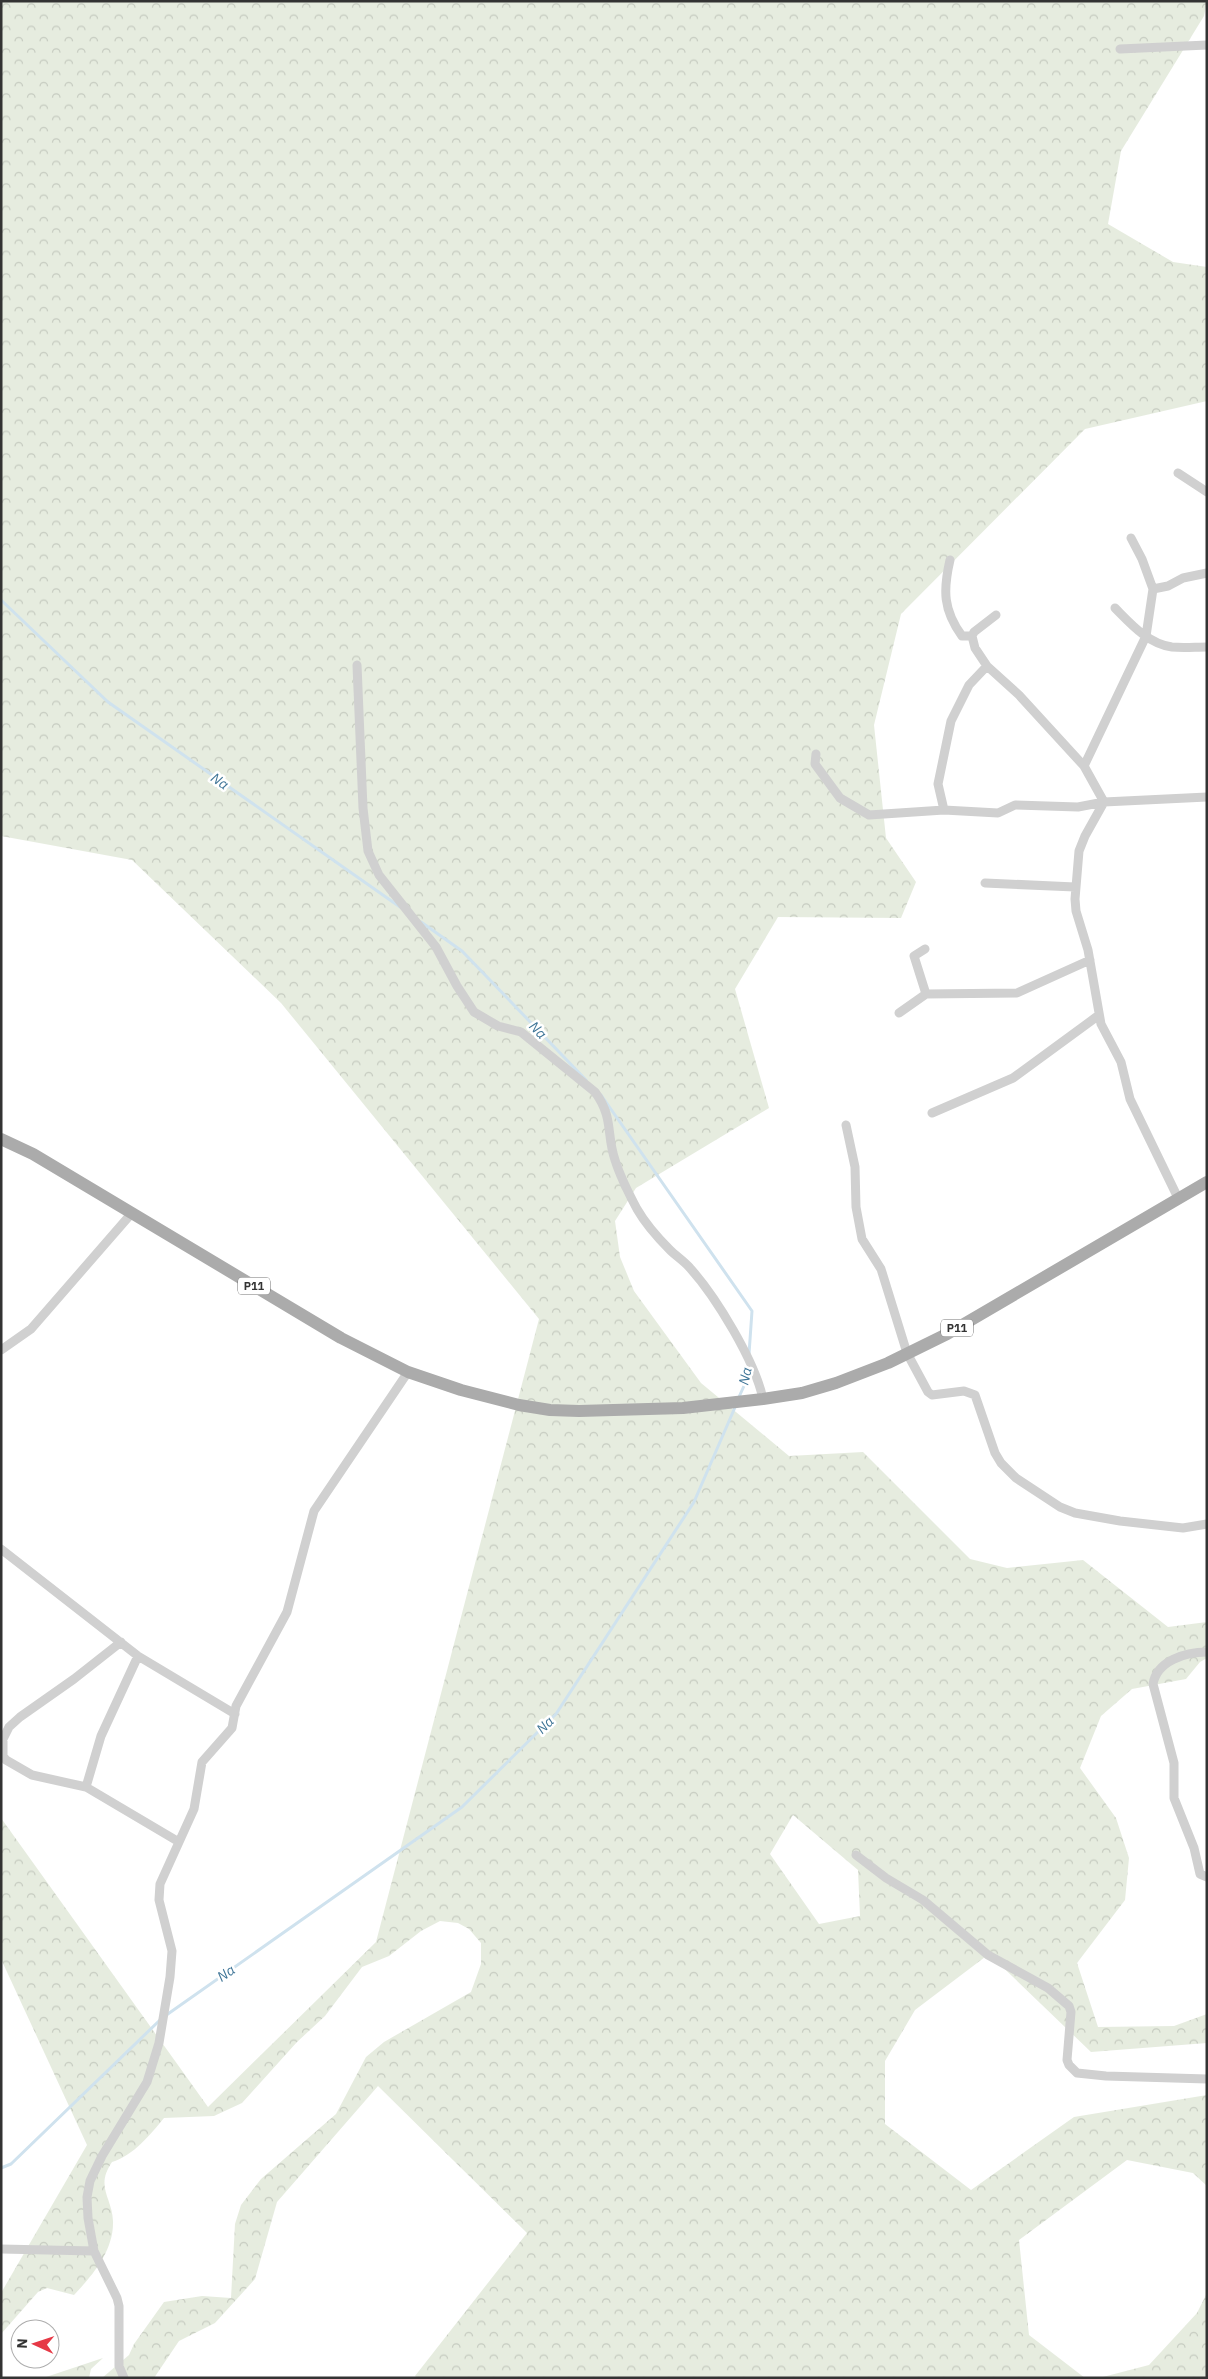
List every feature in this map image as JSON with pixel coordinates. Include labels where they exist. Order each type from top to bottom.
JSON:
[{"type":"main road","name":"P11","points":[[1,1139],[33,1154],[341,1338],[408,1372],[461,1390],[520,1405],[550,1410],[626,1411],[674,1409],[802,1393],[836,1383],[907,1354],[946,1334],[1207,1182]]},
{"type":"street","points":[[1120,49],[1207,45]]},
{"type":"street","points":[[1178,473],[1207,492]]},
{"type":"street","points":[[1084,766],[1146,636],[1153,589],[1142,559],[1131,538]]},
{"type":"street","points":[[950,560],[944,586],[951,621],[962,636],[972,636],[996,615]]},
{"type":"street","points":[[1153,589],[1168,586],[1183,578],[1207,573]]},
{"type":"street","points":[[1114,608],[1132,626],[1146,636],[1170,646],[1207,647]]},
{"type":"street","points":[[972,636],[975,648],[987,666],[1084,766],[1091,775],[1104,802]]},
{"type":"street","points":[[357,665],[363,808],[368,851],[379,875],[436,947],[457,986],[474,1012],[498,1026],[521,1032],[595,1092],[609,1119],[615,1160],[636,1208],[670,1250],[689,1267],[708,1291],[746,1353],[759,1379],[763,1399]]},
{"type":"street","points":[[944,810],[938,784],[951,721],[969,685],[987,666]]},
{"type":"street","points":[[816,754],[815,764],[840,798],[869,815],[944,810],[998,813],[1015,805],[1078,807],[1104,802],[1207,797]]},
{"type":"street","points":[[1104,802],[1081,844],[1075,887],[1076,911],[1090,960],[1101,1024],[1121,1062],[1130,1099],[1178,1198]]},
{"type":"street","points":[[985,883],[1075,887]]},
{"type":"street","points":[[925,949],[914,956],[926,994]]},
{"type":"street","points":[[899,1012],[926,994],[1016,994],[1090,960]]},
{"type":"street","points":[[932,1113],[1013,1078],[1099,1016]]},
{"type":"street","points":[[846,1125],[855,1167],[856,1208],[862,1239],[881,1269],[907,1354],[928,1392],[932,1395],[964,1391],[975,1395],[995,1452],[1001,1463],[1016,1478],[1060,1507],[1075,1513],[1120,1521],[1184,1528],[1207,1524]]},
{"type":"street","points":[[1,1350],[31,1329],[131,1214]]},
{"type":"street","points":[[124,2378],[119,2366],[117,2298],[94,2251],[88,2218],[88,2197],[90,2181],[102,2156],[147,2082],[158,2043],[170,1977],[172,1951],[159,1900],[160,1884],[194,1810],[202,1762],[232,1728],[239,1700],[287,1612],[314,1512],[408,1372]]},
{"type":"street","points":[[1,1549],[138,1656],[235,1714]]},
{"type":"street","points":[[120,1642],[74,1679],[20,1717],[9,1727],[3,1739],[2,1747],[6,1760],[42,1778],[86,1787],[179,1842]]},
{"type":"street","points":[[1207,1652],[1164,1664],[1154,1675],[1152,1684],[1174,1763],[1174,1798],[1194,1848],[1200,1874],[1207,1877]]},
{"type":"street","points":[[86,1787],[101,1736],[138,1656]]},
{"type":"street","points":[[856,1856],[886,1878],[923,1900],[988,1955],[1048,1988],[1069,2006],[1071,2012],[1067,2060],[1069,2065],[1077,2072],[1106,2076],[1207,2078]]},
{"type":"street","points":[[1,2250],[94,2251]]},
{"type":"green space","points":[[1,1],[1207,1],[1204,16],[1121,151],[1108,224],[1173,262],[1207,267],[1207,401],[1085,429],[901,614],[874,725],[886,838],[916,882],[901,918],[778,917],[735,989],[769,1108],[636,1188],[615,1221],[620,1257],[634,1291],[701,1383],[789,1456],[863,1452],[970,1559],[1007,1568],[1083,1560],[1168,1627],[1207,1622],[1207,1658],[1200,1662],[1186,1679],[1132,1689],[1101,1716],[1080,1768],[1116,1818],[1129,1858],[1125,1900],[1077,1963],[1098,2027],[1174,2026],[1207,2014],[1207,2043],[1091,2052],[989,1954],[915,2010],[885,2061],[885,2124],[971,2190],[1074,2117],[1207,2095],[1207,2186],[1193,2173],[1127,2160],[1019,2240],[1029,2335],[1085,2378],[417,2378],[415,2376],[527,2233],[378,2086],[277,2202],[255,2279],[215,2323],[179,2341],[154,2378],[102,2378],[129,2355],[134,2344],[164,2302],[202,2296],[231,2298],[235,2224],[241,2205],[261,2179],[336,2114],[366,2057],[384,2042],[471,1992],[481,1964],[481,1943],[469,1929],[458,1923],[440,1921],[421,1931],[389,1956],[362,1967],[325,2016],[297,2042],[242,2103],[214,2116],[164,2118],[134,2150],[112,2162],[107,2171],[105,2185],[112,2213],[112,2232],[110,2242],[101,2261],[74,2295],[47,2288],[38,2292],[14,2319],[10,2319],[10,2324],[1,2334],[1,2293],[87,2145],[1,1959],[1,1818],[208,2107],[376,1942],[539,1319],[281,1003],[132,860],[1,836]],"holes":[[[793,1815],[858,1870],[860,1916],[819,1924],[770,1854]]]},
{"type":"green space","points":[[1207,2293],[1207,2378],[1099,2378],[1149,2365],[1197,2313]]},
{"type":"green space","points":[[103,2358],[91,2369],[89,2378],[43,2378]]},
{"type":"waterway","name":"Na","points":[[1,600],[108,702],[400,907]]},
{"type":"waterway","name":"Na","points":[[421,922],[462,951],[586,1080]]},
{"type":"waterway","name":"Na","points":[[601,1095],[752,1311],[749,1354]]},
{"type":"waterway","name":"Na","points":[[739,1397],[748,1377],[749,1368]]},
{"type":"waterway","name":"Na","points":[[165,2016],[462,1807],[556,1714],[694,1502],[736,1405]]},
{"type":"waterway","name":"Na","points":[[1,2168],[11,2164],[160,2020]]}]
